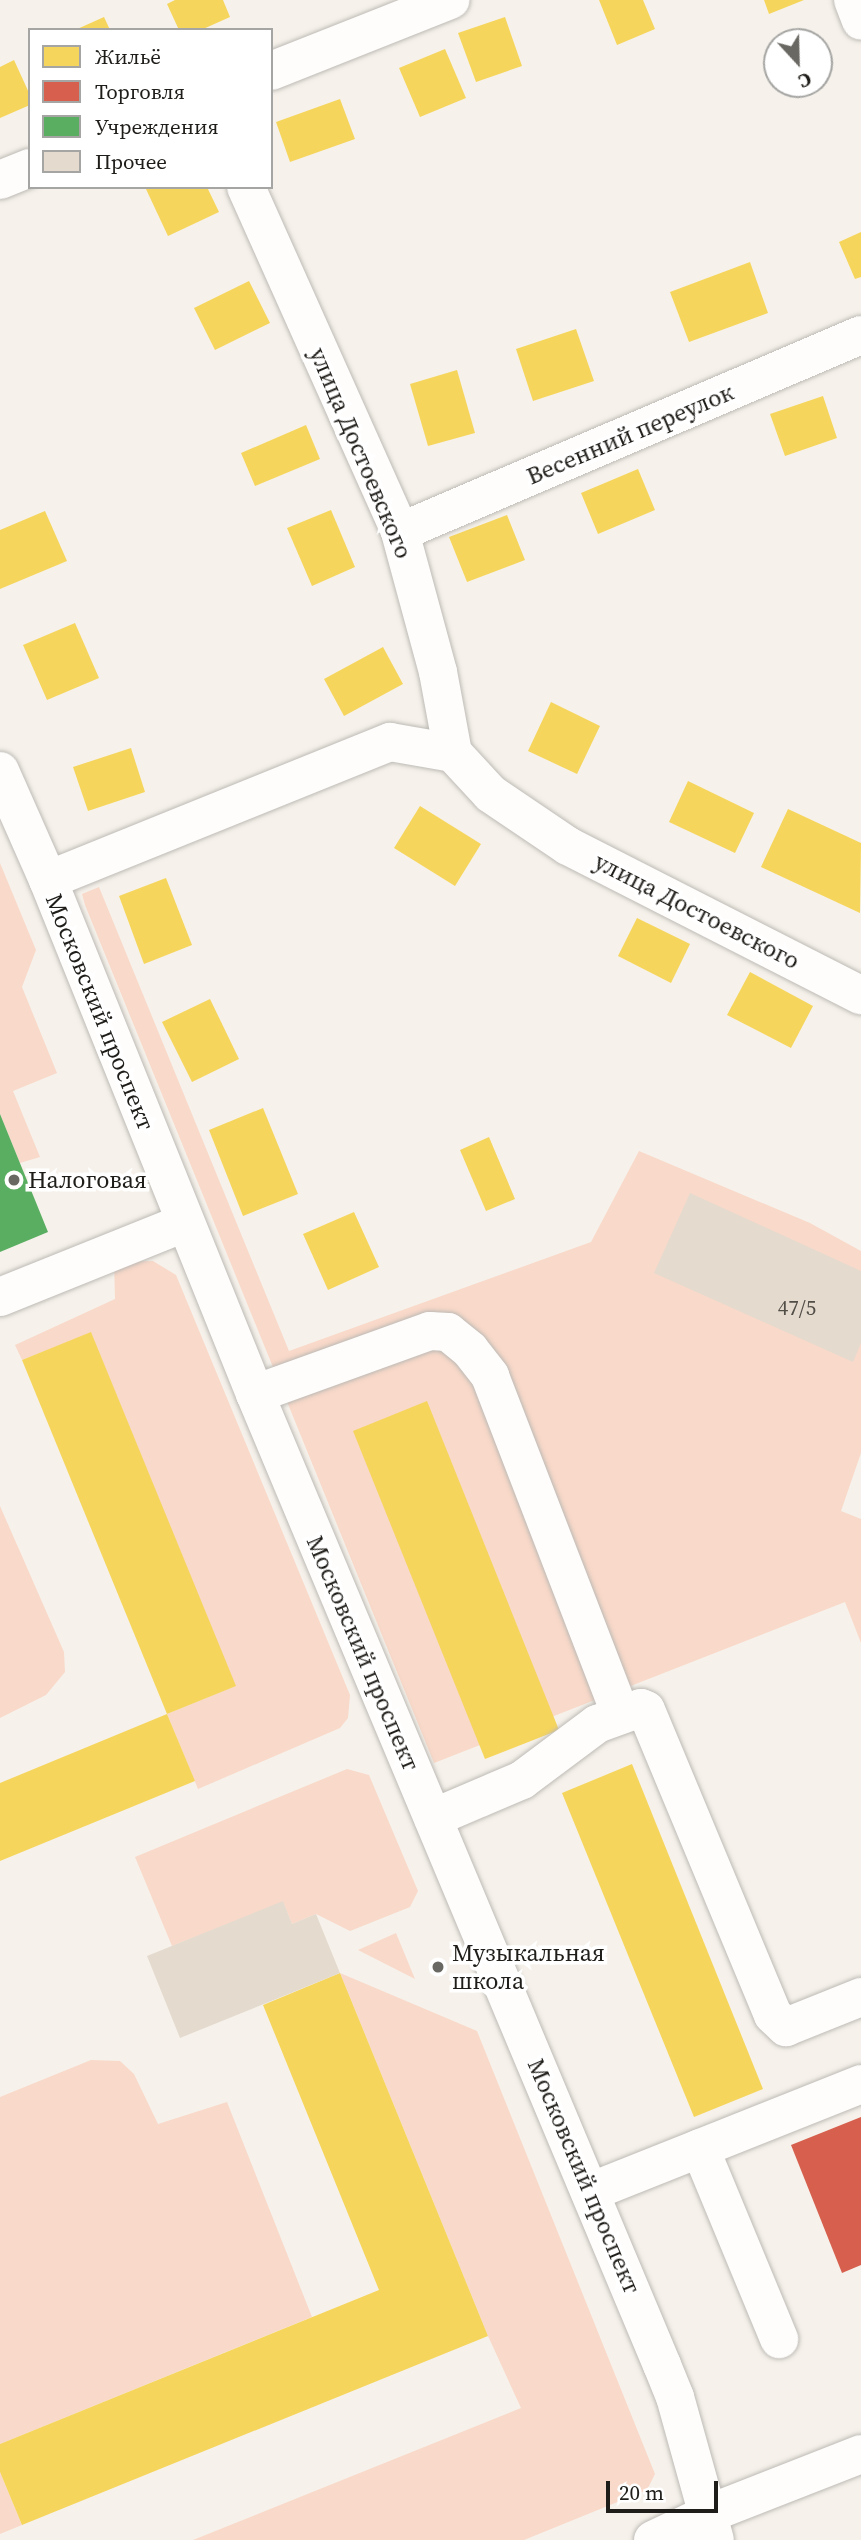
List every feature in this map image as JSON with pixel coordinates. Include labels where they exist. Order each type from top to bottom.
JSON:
[{"type":"street","points":[[273,70],[450,0]]},
{"type":"street","points":[[853,0],[861,21]]},
{"type":"street","points":[[0,180],[28,169]]},
{"type":"street","name":"улица Достоевского","points":[[247,189],[400,532],[438,672],[453,753],[491,794],[568,846],[861,995]]},
{"type":"street","name":"Весенний переулок","points":[[400,532],[861,335]]},
{"type":"street","points":[[48,880],[390,742],[453,753]]},
{"type":"street","name":"Московский проспект","points":[[0,771],[48,880],[184,1223],[675,2397],[712,2527]]},
{"type":"street","points":[[0,1297],[184,1223]]},
{"type":"street","points":[[255,1394],[430,1331],[448,1332],[470,1350],[490,1376],[621,1716]]},
{"type":"street","points":[[433,1818],[522,1780],[597,1724],[640,1708],[650,1713],[773,2015],[786,2027],[861,1997]]},
{"type":"street","points":[[590,2192],[861,2084]]},
{"type":"street","points":[[700,2148],[779,2339]]},
{"type":"street","points":[[653,2540],[712,2527],[861,2454]]},
{"type":"shaded area","points":[[0,863],[36,950],[22,987],[57,1073],[13,1091],[40,1157],[20,1163],[0,1114]]},
{"type":"shaded area","points":[[99,887],[289,1351],[591,1242],[639,1151],[810,1223],[861,1251],[861,1453],[841,1511],[861,1519],[861,1643],[845,1602],[434,1763],[85,905],[82,894]]},
{"type":"shaded area","points":[[153,1261],[176,1275],[350,1695],[348,1718],[340,1728],[198,1789],[167,1714],[235,1686],[91,1333],[22,1360],[15,1345],[115,1299],[114,1262]]},
{"type":"shaded area","points":[[0,1506],[64,1652],[65,1672],[46,1695],[0,1718]]},
{"type":"shaded area","points":[[347,1769],[369,1775],[418,1891],[410,1907],[350,1931],[316,1914],[292,1924],[283,1902],[172,1946],[135,1857]]},
{"type":"shaded area","points":[[396,1933],[415,1979],[358,1950]]},
{"type":"shaded area","points":[[340,1973],[477,2031],[655,2474],[647,2490],[524,2540],[193,2540],[521,2408],[488,2336]]},
{"type":"shaded area","points":[[91,2060],[120,2061],[134,2074],[158,2124],[227,2102],[312,2317],[0,2444],[0,2097]]},
{"type":"shaded area","points":[[0,2472],[22,2525],[0,2534]]},
{"type":"building: Жильё","points":[[175,0],[223,0],[230,17],[205,28],[178,28],[167,4]]},
{"type":"building: Жильё","points":[[599,0],[643,0],[655,29],[617,45]]},
{"type":"building: Жильё","points":[[764,0],[804,0],[769,14]]},
{"type":"building: Жильё","points":[[104,17],[109,28],[79,28]]},
{"type":"building: Жильё","points":[[505,17],[522,66],[476,82],[458,33]]},
{"type":"building: Жильё","points":[[445,49],[466,98],[420,117],[399,68]]},
{"type":"building: Жильё","points":[[14,60],[28,91],[28,106],[0,118],[0,67]]},
{"type":"building: Жильё","points":[[340,99],[355,139],[290,162],[276,122]]},
{"type":"building: Жильё","points":[[146,189],[208,189],[219,212],[168,236]]},
{"type":"building: Жильё","points":[[861,232],[861,277],[855,279],[839,242]]},
{"type":"building: Жильё","points":[[750,262],[768,313],[689,342],[670,292]]},
{"type":"building: Жильё","points":[[249,281],[270,323],[215,350],[194,308]]},
{"type":"building: Жильё","points":[[576,329],[594,381],[533,401],[516,349]]},
{"type":"building: Жильё","points":[[457,370],[475,433],[428,446],[410,384]]},
{"type":"building: Жильё","points":[[823,396],[837,438],[785,456],[770,414]]},
{"type":"building: Жильё","points":[[306,425],[320,459],[255,486],[241,453]]},
{"type":"building: Жильё","points":[[638,469],[655,510],[598,534],[581,493]]},
{"type":"building: Жильё","points":[[331,510],[355,567],[312,586],[287,528]]},
{"type":"building: Жильё","points":[[45,511],[67,561],[0,589],[0,530]]},
{"type":"building: Жильё","points":[[507,515],[525,560],[467,582],[449,537]]},
{"type":"building: Жильё","points":[[75,623],[99,678],[47,700],[23,645]]},
{"type":"building: Жильё","points":[[383,647],[403,684],[344,716],[324,679]]},
{"type":"building: Жильё","points":[[551,702],[600,726],[577,774],[528,751]]},
{"type":"building: Жильё","points":[[131,748],[145,792],[88,811],[73,767]]},
{"type":"building: Жильё","points":[[688,781],[754,813],[735,853],[669,822]]},
{"type":"building: Жильё","points":[[420,806],[481,844],[455,886],[394,848]]},
{"type":"building: Жильё","points":[[788,809],[861,843],[860,913],[761,867]]},
{"type":"building: Жильё","points":[[166,878],[192,945],[144,964],[119,896]]},
{"type":"building: Жильё","points":[[637,918],[690,944],[671,983],[618,956]]},
{"type":"building: Жильё","points":[[750,972],[813,1006],[791,1048],[727,1015]]},
{"type":"building: Жильё","points":[[210,999],[239,1059],[192,1082],[162,1022]]},
{"type":"building: Жильё","points":[[263,1108],[298,1194],[243,1216],[209,1130]]},
{"type":"building: Жильё","points":[[489,1137],[515,1199],[486,1211],[460,1150]]},
{"type":"building: Жильё","points":[[354,1212],[379,1267],[328,1290],[303,1234]]},
{"type":"building: Жильё","points":[[91,1332],[236,1686],[167,1714],[22,1360]]},
{"type":"building: Жильё","points":[[427,1401],[559,1730],[485,1759],[353,1431]]},
{"type":"building: Жильё","points":[[167,1714],[195,1781],[0,1861],[0,1783]]},
{"type":"building: Жильё","points":[[632,1764],[763,2089],[694,2117],[562,1793]]},
{"type":"building: Жильё","points":[[340,1973],[488,2336],[22,2525],[0,2472],[0,2444],[379,2290],[263,2005]]},
{"type":"building: Торговля","points":[[861,2117],[861,2265],[842,2273],[791,2145]]},
{"type":"building: Учреждения","name":"Налоговая","points":[[0,1114],[48,1232],[0,1252]]},
{"type":"building: Прочее","points":[[690,1193],[861,1271],[861,1343],[853,1362],[654,1273]]},
{"type":"building: Прочее","points":[[283,1901],[292,1924],[316,1914],[340,1973],[180,2038],[147,1956]]},
{"type":"place","name":"Налоговая","points":[[14,1180]]},
{"type":"place","name":"Музыкальная школа","points":[[438,1967]]}]
